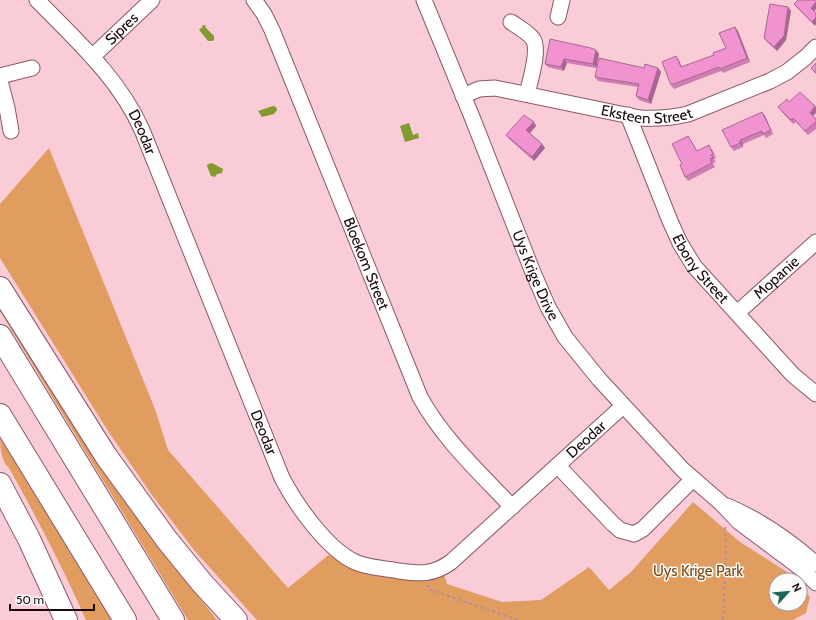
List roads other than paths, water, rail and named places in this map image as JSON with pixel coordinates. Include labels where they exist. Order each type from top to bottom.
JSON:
[{"type":"highway","points":[[0,288],[106,456],[167,540],[202,583],[236,620]]},
{"type":"highway","points":[[0,336],[173,620]]},
{"type":"highway","points":[[0,415],[125,620]]},
{"type":"highway","points":[[0,484],[29,539],[66,620]]},
{"type":"street","name":"Deodar","points":[[37,0],[92,57],[121,90],[138,119],[282,478],[297,504],[332,546],[343,555],[355,562],[375,567],[417,573],[432,572],[442,568],[451,562],[623,406]]},
{"type":"street","name":"Sipres","points":[[92,57],[152,0]]},
{"type":"street","name":"Bloekom Street","points":[[254,0],[264,14],[272,30],[420,397],[428,412],[453,444],[512,507]]},
{"type":"street","name":"Uys Krige Drive","points":[[424,0],[532,270],[556,322],[575,351],[673,460],[721,503],[739,522],[802,569],[816,583]]},
{"type":"street","points":[[558,17],[562,0]]},
{"type":"street","points":[[511,22],[529,35],[535,42],[535,58],[527,94]]},
{"type":"street","name":"Eksteen Street","points":[[463,96],[479,89],[490,87],[628,115],[651,119],[663,119],[688,114],[764,84],[782,75],[816,47]]},
{"type":"street","points":[[0,76],[32,68]]},
{"type":"street","points":[[0,81],[11,131]]},
{"type":"street","name":"Ebony Street","points":[[628,115],[657,191],[680,243],[694,266],[793,374],[816,394]]},
{"type":"street","name":"Mopanie","points":[[737,313],[816,242]]},
{"type":"street","points":[[558,466],[613,524],[620,530],[634,534],[643,529],[693,479]]},
{"type":"street","name":"Uys Krige Drive","points":[[721,503],[749,515],[799,549],[816,564]]},
{"type":"park label","name":"Uys Krige Park","points":[[698,571]]}]
